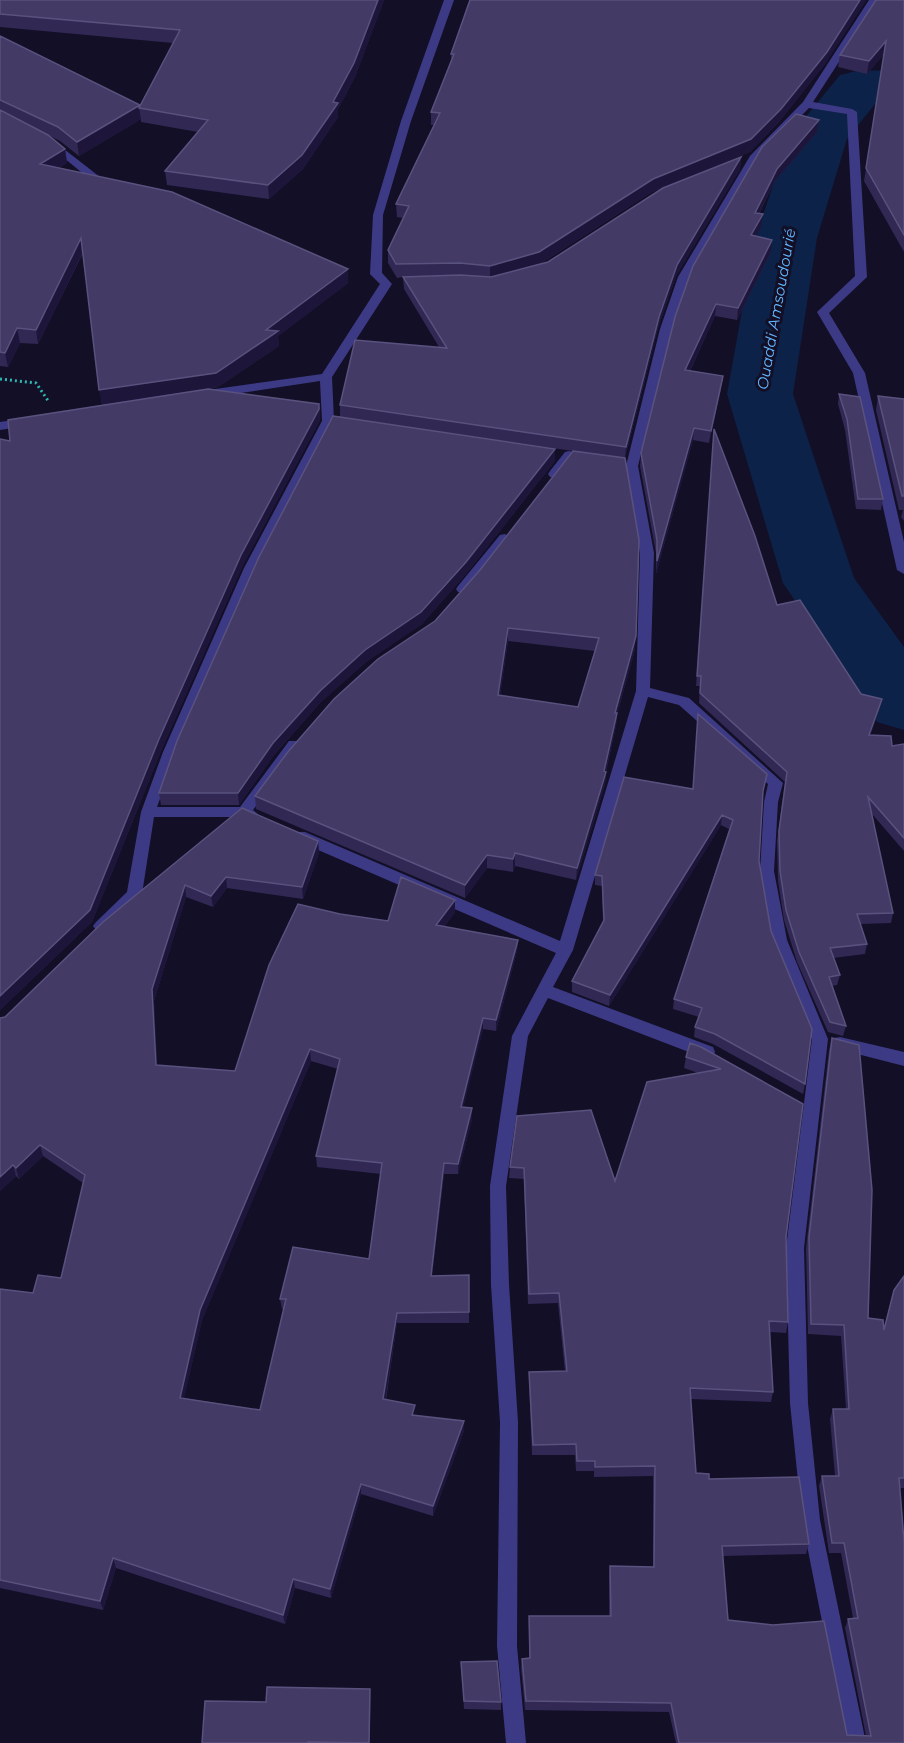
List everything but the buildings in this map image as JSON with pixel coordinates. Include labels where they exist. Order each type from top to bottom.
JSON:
[{"type":"street","points":[[92,934],[134,894],[148,812],[170,752],[251,568],[334,422],[326,376],[391,284],[376,274],[378,214],[406,121],[449,0]]},
{"type":"street","points":[[516,1743],[507,1646],[509,1422],[500,1285],[498,1186],[520,1036],[565,950],[643,691],[647,553],[627,465],[666,328],[684,277],[754,156],[807,104],[874,0]]},
{"type":"street","points":[[807,104],[852,112],[861,277],[823,312],[860,373],[904,570]]},
{"type":"street","points":[[37,135],[55,145],[96,179],[118,185]]},
{"type":"street","points":[[735,164],[754,156]]},
{"type":"street","points":[[198,396],[326,376]]},
{"type":"street","points":[[0,426],[59,417]]},
{"type":"street","points":[[549,481],[569,455]]},
{"type":"street","points":[[450,603],[515,525]]},
{"type":"street","points":[[643,691],[684,701],[777,783],[771,802],[767,871],[779,940],[820,1039],[795,1248],[799,1403],[811,1520],[856,1743]]},
{"type":"street","points":[[244,812],[281,760],[304,734]]},
{"type":"street","points":[[148,812],[244,812],[265,821]]},
{"type":"street","points":[[286,830],[565,950]]},
{"type":"street","points":[[544,990],[706,1052],[725,1062]]},
{"type":"street","points":[[820,1039],[904,1059]]},
{"type":"street","points":[[792,1100],[811,1110]]},
{"type":"path","points":[[0,379],[36,383],[59,417]]},
{"type":"waterway","name":"Ouaddi Amsoudourié","points":[[904,84],[899,88],[860,87],[819,136],[786,238],[760,394],[819,583],[904,703]]}]
